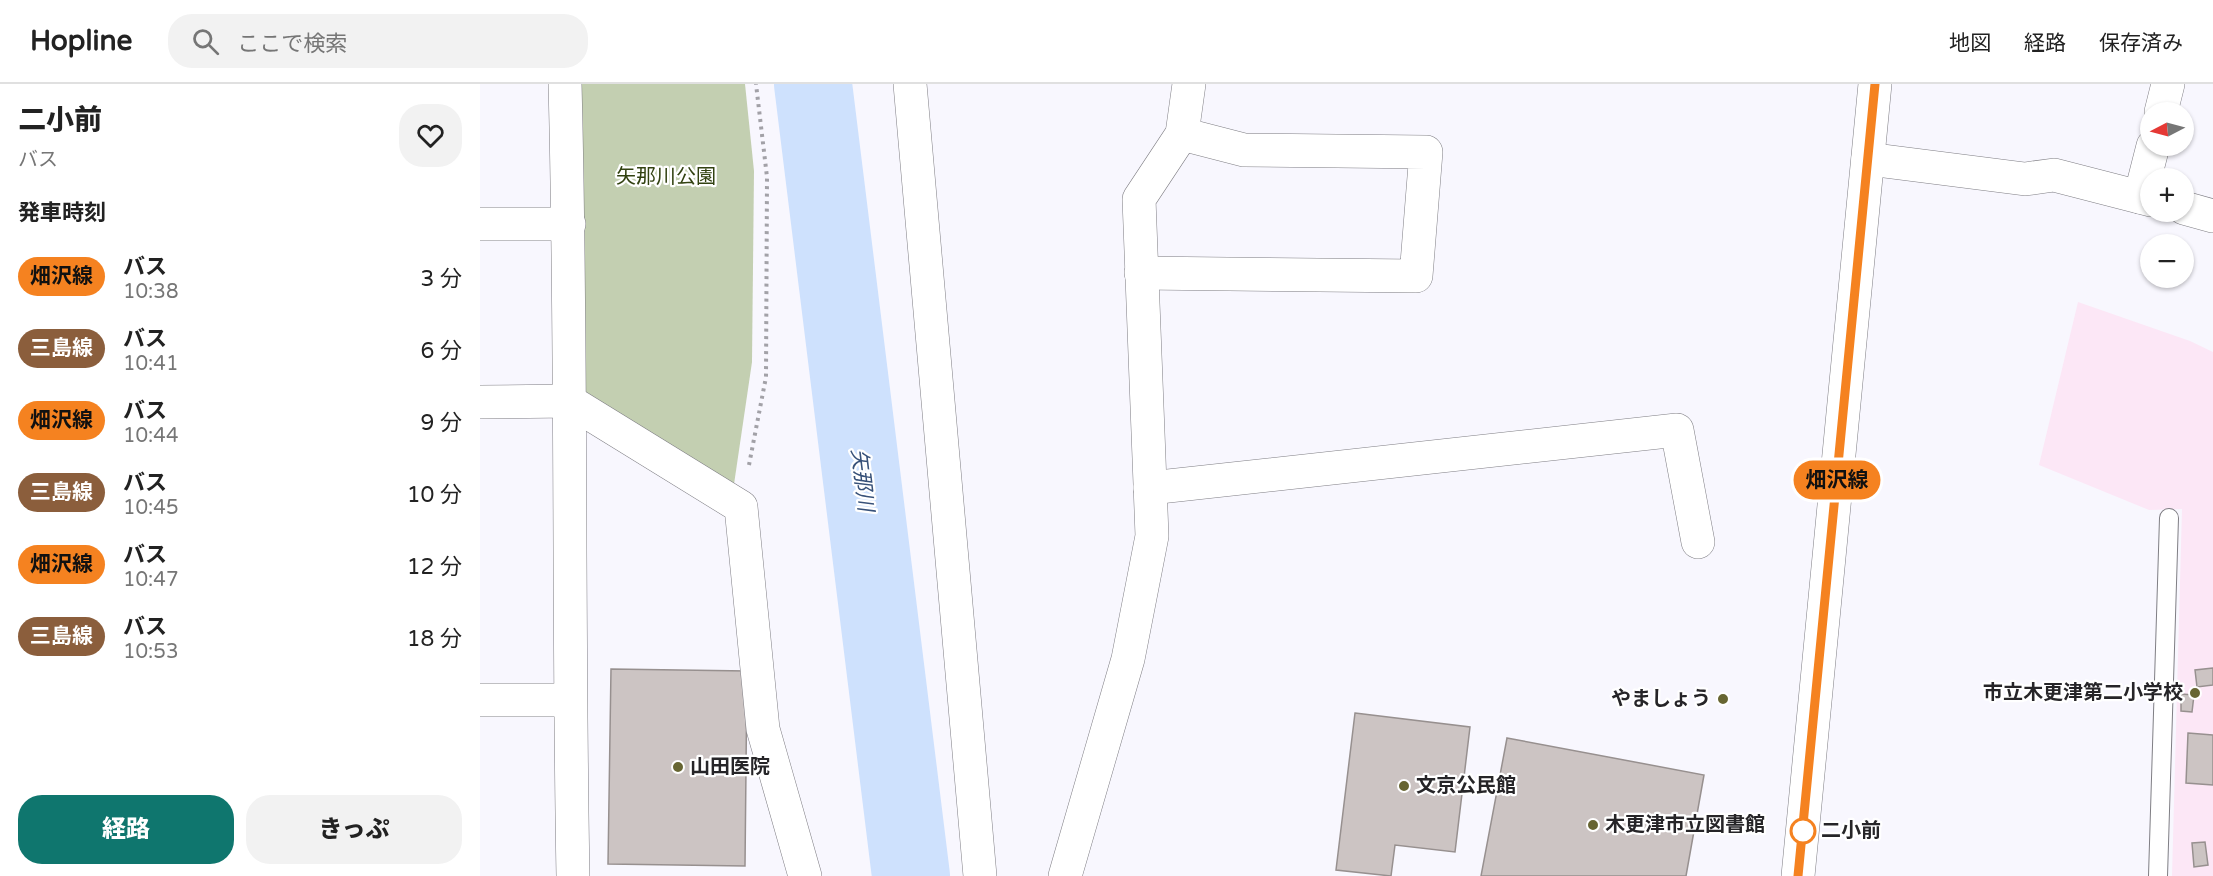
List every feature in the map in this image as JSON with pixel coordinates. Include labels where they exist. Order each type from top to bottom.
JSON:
[{"type":"street","points":[[565,84],[569,224],[570,700],[573,876]]},
{"type":"street","points":[[910,84],[980,876]]},
{"type":"street","points":[[1065,876],[1128,659],[1152,536],[1139,199],[1182,134],[1189,84]]},
{"type":"street","points":[[1798,876],[1875,84]]},
{"type":"street","points":[[2164,102],[2168,84]]},
{"type":"street","points":[[1142,273],[1416,276],[1426,152],[1244,150],[1182,134]]},
{"type":"street","points":[[1868,159],[2025,179],[2054,175],[2140,197]]},
{"type":"street","points":[[2194,211],[2213,216]]},
{"type":"street","points":[[480,224],[569,224]]},
{"type":"street","points":[[480,402],[569,401],[741,507],[763,729],[805,876]]},
{"type":"street","points":[[1150,488],[1677,430],[1698,542]]},
{"type":"street","points":[[480,700],[570,700]]},
{"type":"lane","points":[[2158,876],[2169,518]]},
{"type":"path","points":[[741,507],[766,377],[767,177],[756,84]]},
{"type":"shaded area","name":"市立木更津第二小学校","points":[[2078,302],[2190,341],[2213,352],[2213,876],[2172,876],[2182,509],[2149,510],[2039,465]]},
{"type":"green space","name":"矢那川公園","points":[[577,84],[745,84],[754,171],[752,362],[733,491],[583,390]]},
{"type":"building","points":[[2213,668],[2213,685],[2197,687],[2195,670]]},
{"type":"building","name":"山田医院","points":[[611,669],[747,671],[745,866],[608,864]]},
{"type":"building","points":[[2181,694],[2194,695],[2192,712],[2181,711]]},
{"type":"building","name":"文京公民館","points":[[1355,713],[1470,727],[1455,852],[1395,845],[1391,876],[1336,870]]},
{"type":"building","points":[[2188,733],[2213,735],[2213,785],[2186,783]]},
{"type":"building","name":"木更津市立図書館","points":[[1507,738],[1704,775],[1686,876],[1481,876]]},
{"type":"building","points":[[2205,842],[2208,865],[2194,867],[2192,843]]},
{"type":"waterway","name":"矢那川","points":[[813,84],[911,876]]},
{"type":"bus line","name":"畑沢線","points":[[1798,876],[1875,84]]},
{"type":"place","name":"市立木更津第二小学校","points":[[2195,693]]},
{"type":"place","name":"やましょう","points":[[1723,699]]},
{"type":"place","name":"山田医院","points":[[678,767]]},
{"type":"place","name":"文京公民館","points":[[1404,786]]},
{"type":"place","name":"木更津市立図書館","points":[[1593,825]]},
{"type":"place","name":"二小前","points":[[1803,831]]}]
